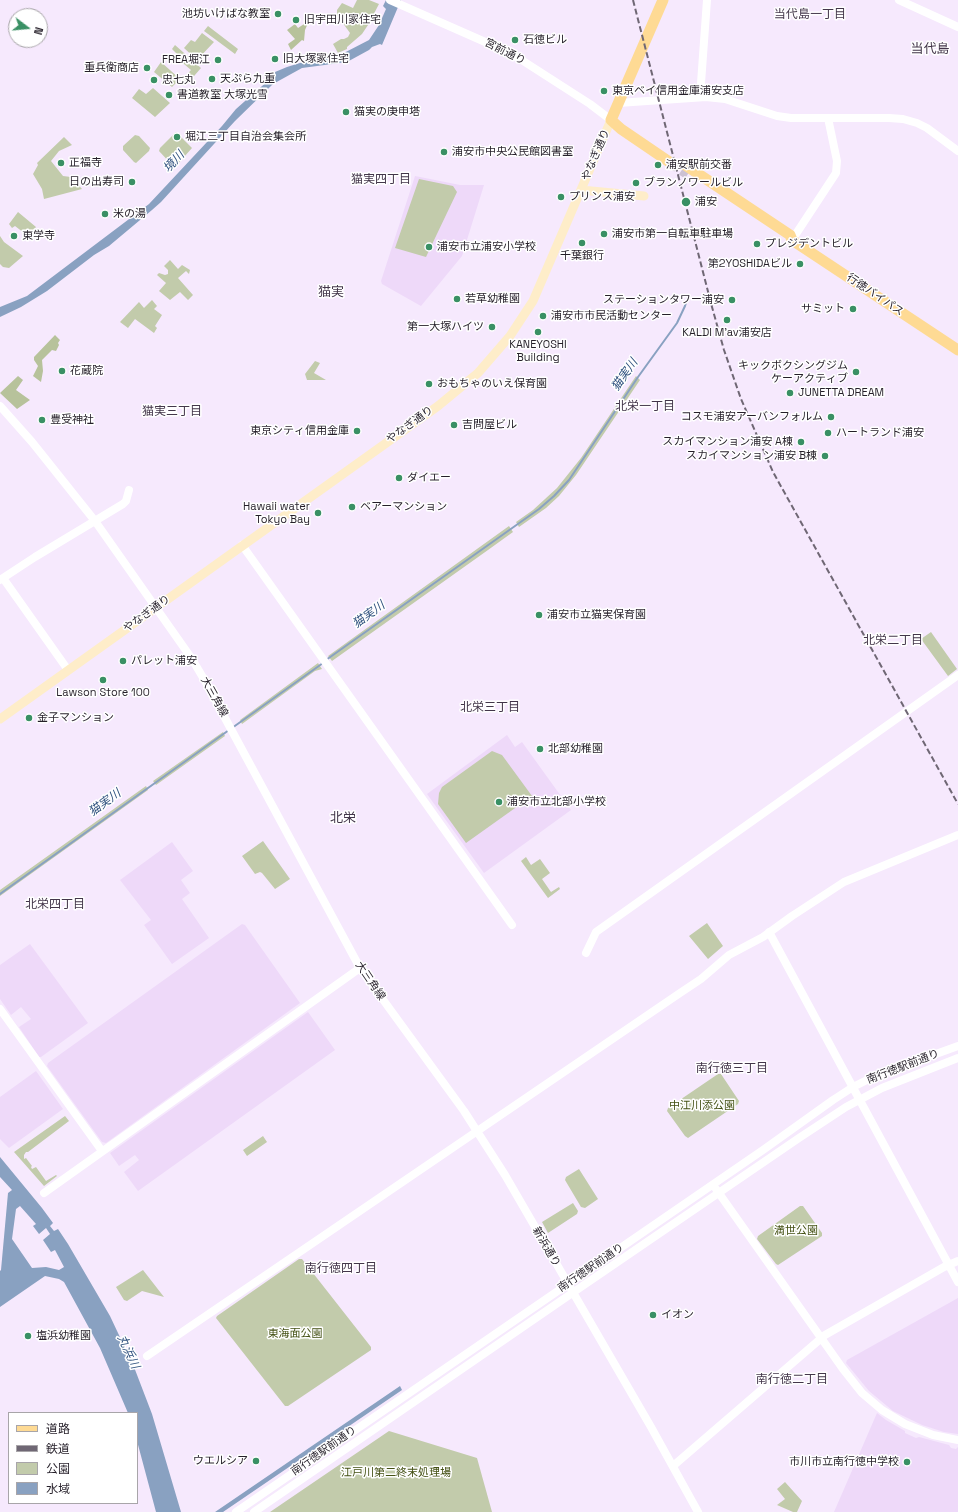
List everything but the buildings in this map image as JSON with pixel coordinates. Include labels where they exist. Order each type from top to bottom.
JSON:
[{"type":"main road","name":"やなぎ通り","points":[[0,719],[438,406],[467,383],[488,363],[510,336],[533,301],[663,0]]},
{"type":"main road","points":[[611,120],[621,129],[667,156]]},
{"type":"main road","name":"行徳バイパス","points":[[686,170],[790,235],[792,240],[958,350]]},
{"type":"main road","points":[[581,190],[644,196]]},
{"type":"street","name":"宮前通り","points":[[390,0],[520,58],[611,120]]},
{"type":"street","points":[[700,97],[706,0]]},
{"type":"street","points":[[899,0],[958,26]]},
{"type":"street","points":[[618,103],[706,97],[725,100],[784,118],[904,119],[927,128],[958,151]]},
{"type":"street","points":[[792,240],[836,173],[837,161],[828,118]]},
{"type":"street","name":"大三角線","points":[[0,406],[32,442],[95,521],[192,659],[231,728],[360,968],[392,1012]]},
{"type":"street","points":[[68,670],[2,579],[123,504],[126,501],[129,490]]},
{"type":"street","points":[[242,546],[512,925]]},
{"type":"street","points":[[586,953],[596,932],[958,675]]},
{"type":"street","points":[[147,1356],[690,986],[729,955],[769,932],[844,882],[958,835]]},
{"type":"street","points":[[769,932],[958,1282]]},
{"type":"street","points":[[44,1193],[360,968]]},
{"type":"street","points":[[0,1009],[102,1151]]},
{"type":"street","name":"新浜通り","points":[[392,1012],[477,1131],[504,1174],[673,1466],[698,1512]]},
{"type":"street","name":"南行徳駅前通り","points":[[236,1512],[713,1185],[853,1087],[875,1076],[958,1046]]},
{"type":"street","name":"南行徳駅前通り","points":[[254,1512],[573,1292],[799,1138],[859,1099],[882,1088],[958,1058]]},
{"type":"street","points":[[713,1185],[821,1338],[853,1382],[867,1397],[882,1410],[911,1427],[933,1435],[958,1440]]},
{"type":"street","points":[[673,1466],[821,1338],[958,1261]]},
{"type":"shaded area","name":"浦安市立浦安小学校","points":[[415,176],[460,185],[484,185],[462,256],[421,306],[382,284],[381,281]]},
{"type":"shaded area","name":"浦安市立北部小学校","points":[[507,735],[515,747],[522,742],[571,810],[484,873],[427,794]]},
{"type":"shaded area","points":[[172,842],[193,871],[181,880],[190,893],[182,899],[209,938],[172,964],[144,925],[151,920],[120,880]]},
{"type":"shaded area","points":[[242,924],[245,925],[300,1003],[106,1143],[102,1142],[47,1066],[48,1063]]},
{"type":"shaded area","points":[[30,944],[88,1023],[41,1057],[39,1057],[19,1027],[31,1019],[21,1007],[11,1015],[0,999],[0,965]]},
{"type":"shaded area","points":[[308,1012],[335,1050],[138,1191],[124,1172],[139,1160],[135,1155],[119,1166],[110,1153]]},
{"type":"shaded area","points":[[36,1071],[63,1109],[9,1148],[0,1139],[0,1097]]},
{"type":"shaded area","points":[[958,1298],[958,1434],[944,1432],[922,1425],[893,1411],[869,1391],[846,1363],[847,1360]]},
{"type":"shaded area","name":"市川市立南行徳中学校","points":[[877,1413],[905,1431],[905,1433],[916,1438],[919,1437],[949,1445],[951,1448],[956,1449],[958,1447],[958,1512],[834,1512]]},
{"type":"green space","points":[[357,0],[369,0],[379,4],[362,34],[347,47],[347,49],[338,53],[333,44],[348,37],[350,33],[337,15],[337,10],[342,3],[353,8]]},
{"type":"green space","points":[[307,22],[304,41],[302,40],[291,50],[288,44],[295,39],[287,30],[295,24],[298,28]]},
{"type":"green space","points":[[208,26],[238,49],[235,54],[204,31]]},
{"type":"green space","points":[[202,33],[214,42],[197,60],[184,48],[191,40],[195,42]]},
{"type":"green space","points":[[175,45],[201,68],[188,83],[183,79],[191,70],[177,58],[179,56],[172,49]]},
{"type":"green space","points":[[161,62],[180,79],[172,87],[154,72]]},
{"type":"green space","points":[[153,88],[170,103],[155,117],[132,98],[139,89],[146,94]]},
{"type":"green space","points":[[176,132],[192,148],[176,166],[172,165],[159,151],[160,148]]},
{"type":"green space","points":[[135,135],[139,136],[150,148],[149,151],[136,163],[123,150],[123,146]]},
{"type":"green space","points":[[64,137],[72,145],[59,151],[51,161],[63,176],[71,177],[82,189],[44,199],[42,189],[33,174],[38,165],[37,163]]},
{"type":"green space","points":[[419,179],[453,186],[457,192],[426,257],[395,248]]},
{"type":"green space","points":[[18,212],[36,227],[28,236],[15,226],[12,228],[9,224]]},
{"type":"green space","points":[[0,236],[4,242],[23,256],[9,268],[3,267],[0,264]]},
{"type":"green space","points":[[170,260],[178,269],[182,265],[190,270],[189,274],[186,271],[178,278],[193,295],[188,300],[180,292],[170,300],[159,291],[166,283],[157,275],[159,273],[165,275],[168,274],[168,270],[164,266]]},
{"type":"green space","points":[[152,300],[157,306],[154,309],[162,315],[155,326],[157,328],[154,333],[135,319],[128,328],[120,322],[139,302],[144,308]]},
{"type":"green space","points":[[55,335],[60,340],[58,343],[59,345],[56,351],[52,350],[42,360],[43,371],[41,382],[33,376],[38,366],[34,360],[34,357]]},
{"type":"green space","points":[[315,361],[320,363],[314,373],[326,380],[307,380],[305,374]]},
{"type":"green space","points":[[18,376],[23,380],[16,390],[30,400],[17,409],[0,393]]},
{"type":"green space","points":[[636,376],[640,380],[576,475],[559,496],[546,508],[519,527],[516,522],[533,510],[557,488],[581,458]]},
{"type":"green space","points":[[509,526],[513,532],[488,550],[332,661],[328,656]]},
{"type":"green space","points":[[931,632],[957,669],[948,676],[921,639]]},
{"type":"green space","points":[[318,663],[322,669],[315,671],[242,724],[240,720]]},
{"type":"green space","points":[[223,732],[225,736],[156,785],[153,781]]},
{"type":"green space","points":[[492,751],[502,755],[532,796],[466,843],[438,804],[439,793],[442,787]]},
{"type":"green space","points":[[146,786],[148,790],[0,896],[0,890]]},
{"type":"green space","points":[[263,841],[290,879],[275,889],[262,873],[260,872],[255,874],[242,856]]},
{"type":"green space","points":[[526,857],[531,865],[540,859],[550,873],[542,879],[551,892],[559,887],[560,889],[548,898],[521,861]]},
{"type":"green space","points":[[707,923],[723,946],[708,959],[689,936]]},
{"type":"green space","name":"中江川添公園","points":[[718,1074],[721,1074],[739,1101],[738,1104],[688,1138],[667,1111],[668,1108]]},
{"type":"green space","points":[[65,1116],[69,1121],[24,1155],[24,1159],[26,1158],[32,1166],[32,1169],[36,1167],[46,1181],[56,1175],[57,1176],[44,1186],[14,1152]]},
{"type":"green space","points":[[263,1136],[267,1142],[247,1156],[243,1150]]},
{"type":"green space","points":[[579,1169],[598,1199],[585,1208],[581,1207],[565,1180],[566,1177]]},
{"type":"green space","points":[[573,1203],[578,1211],[577,1214],[548,1233],[542,1222]]},
{"type":"green space","name":"満世公園","points":[[800,1206],[803,1206],[822,1233],[822,1236],[778,1265],[757,1239],[758,1236]]},
{"type":"green space","name":"東海面公園","points":[[299,1259],[302,1259],[371,1347],[371,1350],[288,1406],[285,1406],[216,1318]]},
{"type":"green space","points":[[143,1270],[164,1297],[142,1291],[127,1301],[124,1300],[116,1287]]},
{"type":"green space","name":"江戸川第二終末処理場","points":[[389,1431],[477,1458],[492,1512],[270,1512]]},
{"type":"green space","points":[[785,1482],[802,1501],[797,1512],[793,1512],[777,1505],[785,1499],[777,1489]]},
{"type":"water","points":[[386,0],[401,0],[382,45],[380,44],[372,47],[347,62],[302,68],[273,84],[235,121],[152,210],[109,246],[94,255],[47,291],[21,307],[0,317],[0,307],[27,296],[149,204],[236,109],[270,79],[275,72],[313,59],[340,55],[369,40],[379,25],[386,9],[383,6]]},
{"type":"water","points":[[0,1157],[53,1223],[50,1226],[54,1231],[58,1229],[110,1316],[134,1367],[152,1414],[181,1512],[156,1512],[138,1445],[138,1412],[128,1412],[100,1348],[64,1282],[59,1279],[45,1276],[0,1307],[0,1271],[8,1193],[12,1190],[0,1177]],"holes":[[[20,1206],[36,1224],[33,1226],[39,1234],[46,1228],[50,1234],[43,1240],[51,1252],[55,1250],[64,1267],[59,1270],[46,1267],[32,1268],[12,1239],[16,1209]]]},
{"type":"water","points":[[400,1386],[402,1390],[223,1512],[215,1512]]},
{"type":"waterway","name":"猫実川","points":[[326,660],[539,509],[554,496],[569,480],[638,377],[677,323],[688,296]]},
{"type":"waterway","name":"猫実川","points":[[232,728],[323,663]]},
{"type":"waterway","name":"猫実川","points":[[0,894],[229,730]]},
{"type":"tunnel","points":[[668,161],[688,174]]},
{"type":"railway","points":[[633,0],[712,307],[724,350],[741,399],[773,472],[958,804]]},
{"type":"place","name":"池坊いけばな教室","points":[[278,14]]},
{"type":"place","name":"旧宇田川家住宅","points":[[296,20]]},
{"type":"place","name":"石徳ビル","points":[[515,40]]},
{"type":"place","name":"旧大塚家住宅","points":[[275,59]]},
{"type":"place","name":"FREA堀江","points":[[218,60]]},
{"type":"place","name":"重兵衛商店","points":[[147,68]]},
{"type":"place","name":"天ぷら九重","points":[[212,79]]},
{"type":"place","name":"忠七丸","points":[[154,80]]},
{"type":"place","name":"東京ベイ信用金庫浦安支店","points":[[604,91]]},
{"type":"place","name":"書道教室 大塚光雪","points":[[169,95]]},
{"type":"place","name":"猫実の庚申塔","points":[[346,112]]},
{"type":"place","name":"堀江三丁目自治会集会所","points":[[177,137]]},
{"type":"place","name":"浦安市中央公民館図書室","points":[[444,152]]},
{"type":"place","name":"正福寺","points":[[61,163]]},
{"type":"place","name":"浦安駅前交番","points":[[658,165]]},
{"type":"place","name":"日の出寿司","points":[[132,182]]},
{"type":"place","name":"ブランノワールビル","points":[[636,183]]},
{"type":"place","name":"プリンス浦安","points":[[561,197]]},
{"type":"place","name":"浦安","points":[[686,202]]},
{"type":"place","name":"米の湯","points":[[105,214]]},
{"type":"place","name":"浦安市第一自転車駐車場","points":[[604,234]]},
{"type":"place","name":"東学寺","points":[[14,236]]},
{"type":"place","name":"千葉銀行","points":[[582,243]]},
{"type":"place","name":"プレジデントビル","points":[[757,244]]},
{"type":"place","name":"浦安市立浦安小学校","points":[[429,247]]},
{"type":"place","name":"第2YOSHIDAビル","points":[[800,264]]},
{"type":"place","name":"若草幼稚園","points":[[457,299]]},
{"type":"place","name":"ステーションタワー浦安","points":[[732,300]]},
{"type":"place","name":"サミット","points":[[853,309]]},
{"type":"place","name":"浦安市市民活動センター","points":[[543,316]]},
{"type":"place","name":"KALDI M’av浦安店","points":[[727,320]]},
{"type":"place","name":"第一大塚ハイツ","points":[[492,327]]},
{"type":"place","name":"KANEYOSHI Building","points":[[538,332]]},
{"type":"place","name":"花蔵院","points":[[62,371]]},
{"type":"place","name":"キックボクシングジム ケーアクティブ","points":[[856,372]]},
{"type":"place","name":"おもちゃのいえ保育園","points":[[429,384]]},
{"type":"place","name":"JUNETTA DREAM","points":[[790,393]]},
{"type":"place","name":"コスモ浦安アーバンフォルム","points":[[831,417]]},
{"type":"place","name":"豊受神社","points":[[42,420]]},
{"type":"place","name":"吉問屋ビル","points":[[454,425]]},
{"type":"place","name":"東京シティ信用金庫","points":[[357,431]]},
{"type":"place","name":"ハートランド浦安","points":[[828,433]]},
{"type":"place","name":"スカイマンション浦安 A棟","points":[[801,442]]},
{"type":"place","name":"スカイマンション浦安 B棟","points":[[825,456]]},
{"type":"place","name":"ダイエー","points":[[399,478]]},
{"type":"place","name":"ベアーマンション","points":[[352,507]]},
{"type":"place","name":"Hawaii water Tokyo Bay","points":[[318,513]]},
{"type":"place","name":"浦安市立猫実保育園","points":[[539,615]]},
{"type":"place","name":"パレット浦安","points":[[123,661]]},
{"type":"place","name":"Lawson Store 100","points":[[103,680]]},
{"type":"place","name":"金子マンション","points":[[29,718]]},
{"type":"place","name":"北部幼稚園","points":[[540,749]]},
{"type":"place","name":"浦安市立北部小学校","points":[[499,802]]},
{"type":"place","name":"イオン","points":[[653,1315]]},
{"type":"place","name":"塩浜幼稚園","points":[[28,1336]]},
{"type":"place","name":"ウエルシア","points":[[256,1461]]},
{"type":"place","name":"市川市立南行徳中学校","points":[[907,1462]]},
{"type":"district","name":"当代島一丁目","points":[[810,15]]},
{"type":"district","name":"当代島","points":[[930,49]]},
{"type":"district","name":"猫実四丁目","points":[[381,180]]},
{"type":"district","name":"猫実","points":[[331,292]]},
{"type":"district","name":"北栄一丁目","points":[[645,407]]},
{"type":"district","name":"猫実三丁目","points":[[172,412]]},
{"type":"district","name":"北栄二丁目","points":[[893,641]]},
{"type":"district","name":"北栄三丁目","points":[[490,708]]},
{"type":"district","name":"北栄","points":[[343,818]]},
{"type":"district","name":"北栄四丁目","points":[[55,905]]},
{"type":"district","name":"南行徳三丁目","points":[[732,1069]]},
{"type":"district","name":"南行徳四丁目","points":[[341,1269]]},
{"type":"district","name":"南行徳二丁目","points":[[792,1380]]},
{"type":"water label","name":"境川","points":[[174,162]]},
{"type":"water label","name":"丸浜川","points":[[128,1352]]}]
